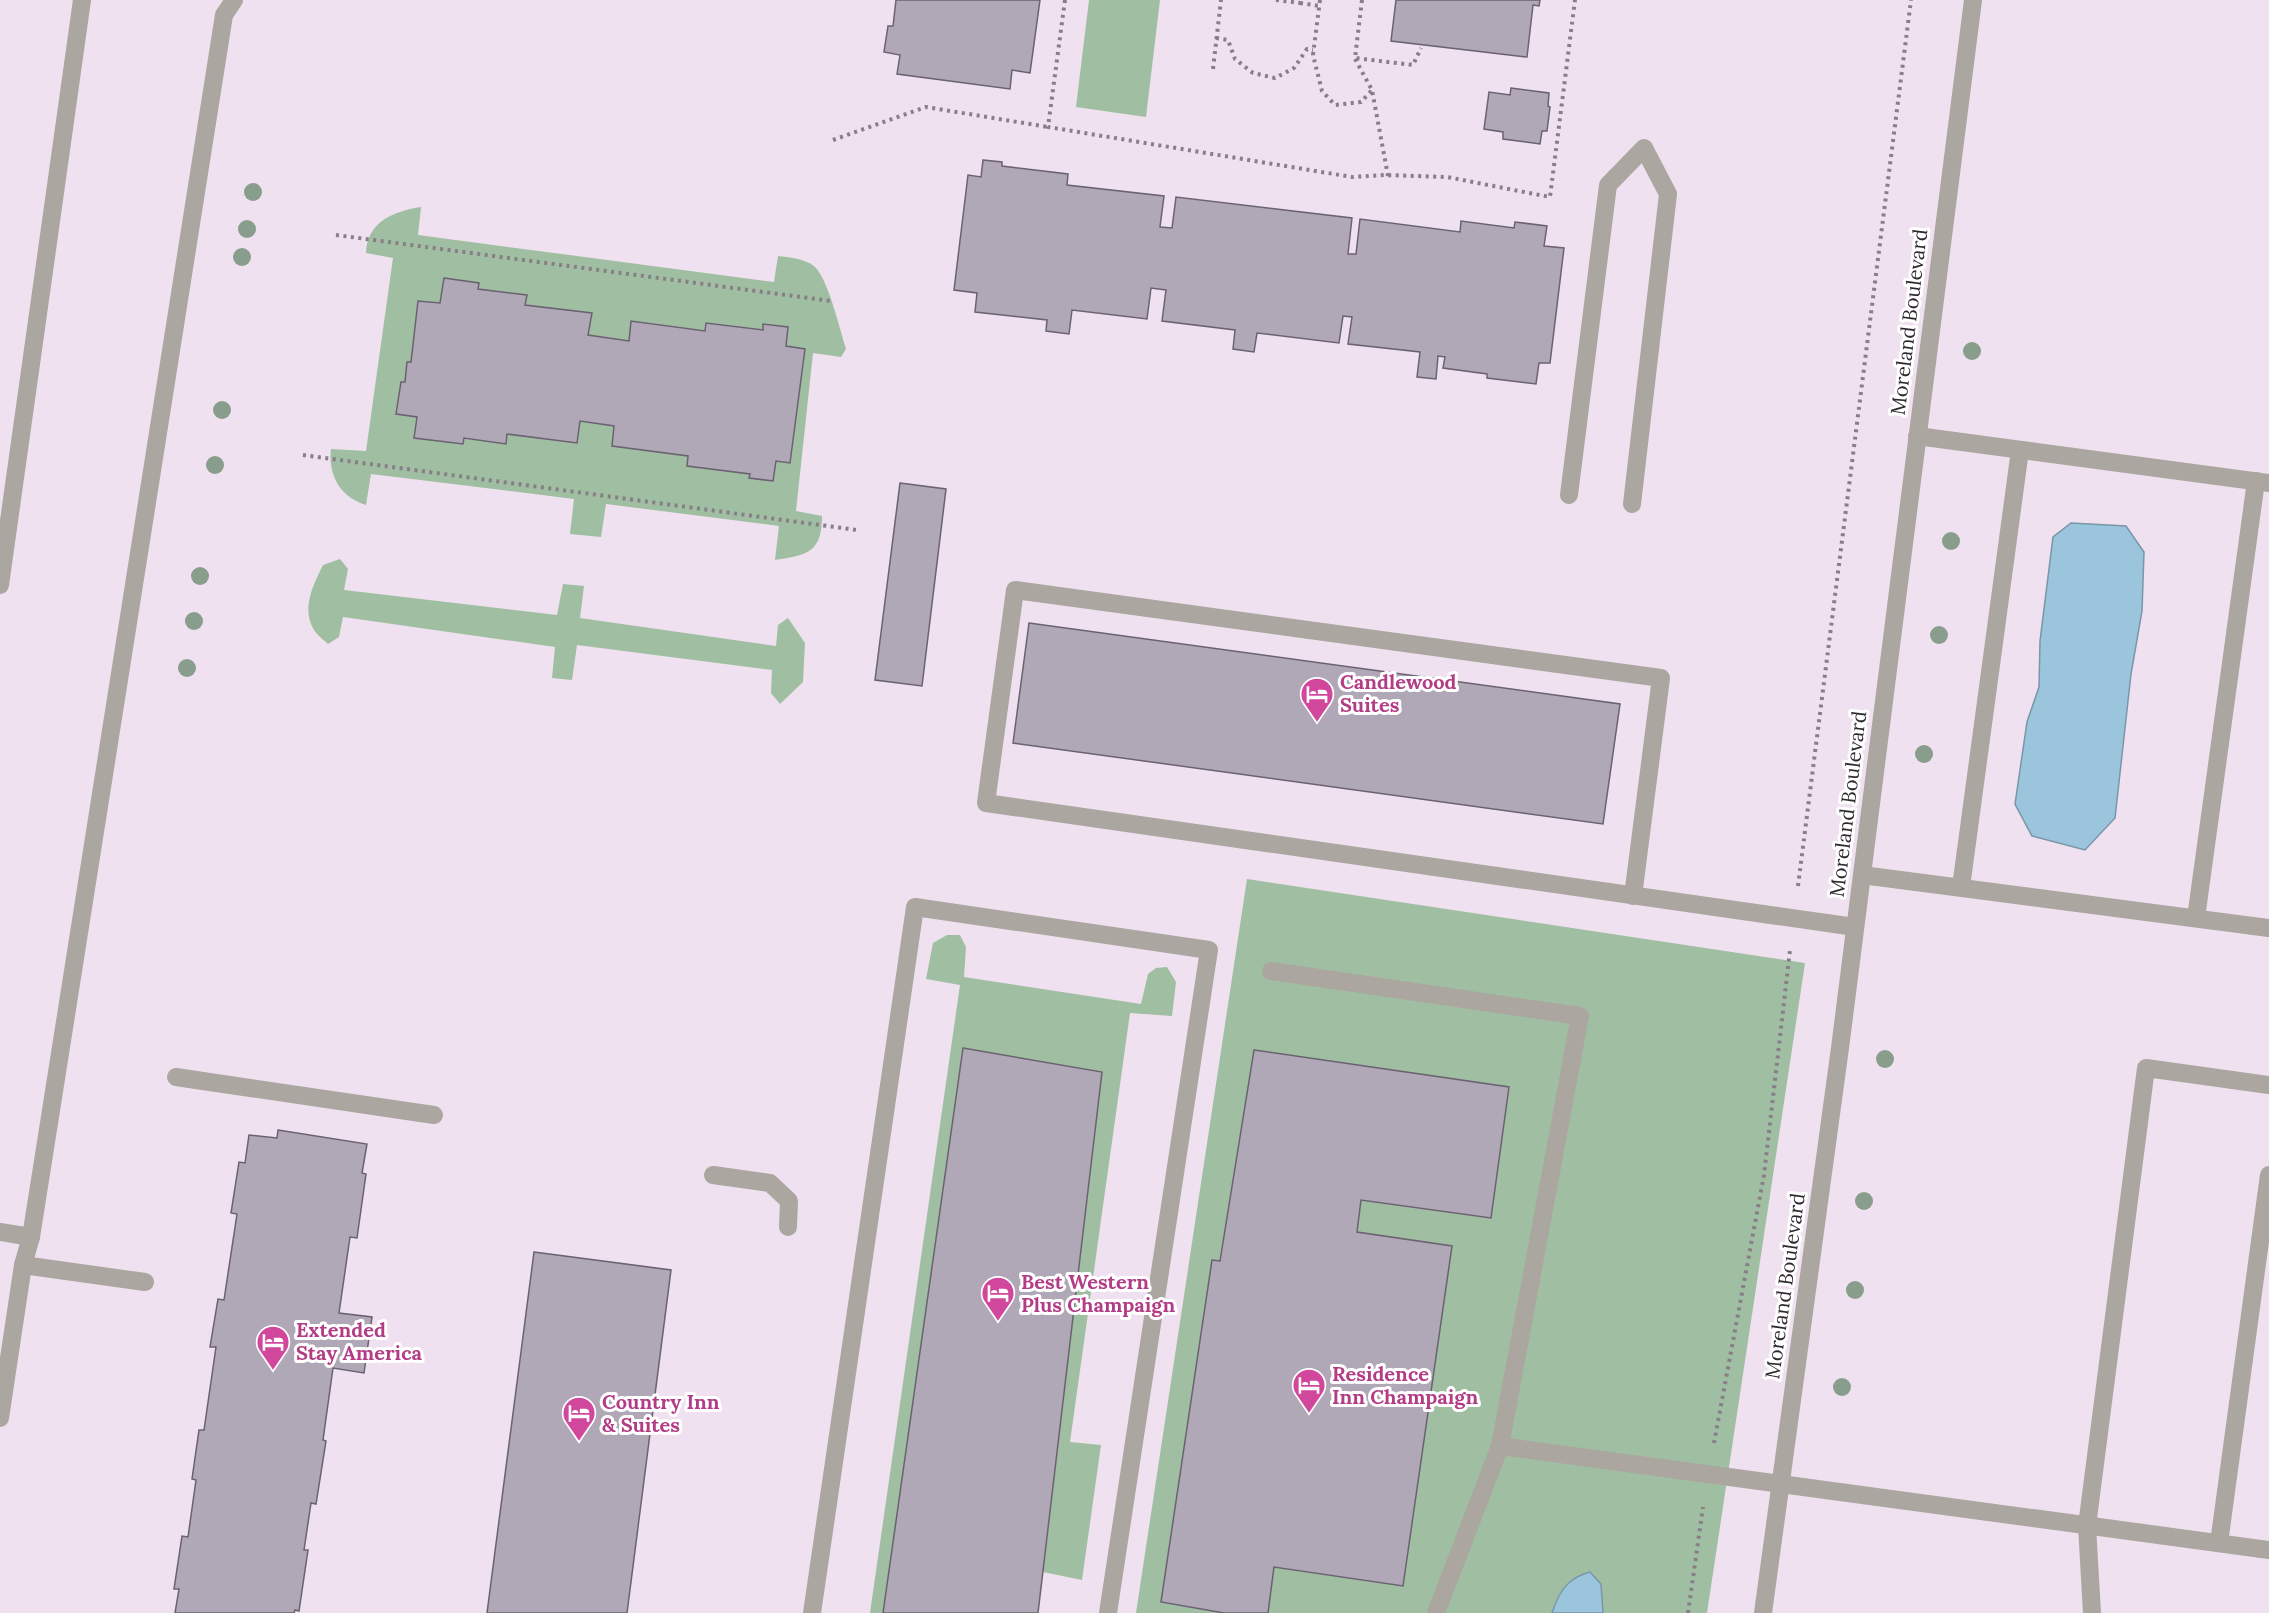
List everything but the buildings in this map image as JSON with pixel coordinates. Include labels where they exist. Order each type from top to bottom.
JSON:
[{"type":"street","points":[[0,585],[82,0]]},
{"type":"street","points":[[0,1418],[23,1265],[31,1237],[224,15],[234,0]]},
{"type":"street","name":"Moreland Boulevard","points":[[1763,1613],[1862,875],[1973,0]]},
{"type":"street","points":[[1569,495],[1608,184],[1644,148],[1668,194],[1632,504]]},
{"type":"street","points":[[1917,436],[2262,482],[2196,918]]},
{"type":"street","points":[[1961,887],[2020,450]]},
{"type":"street","points":[[1633,896],[1661,678],[1015,590],[986,803],[1633,896],[1855,927]]},
{"type":"street","points":[[1862,875],[2269,928]]},
{"type":"street","points":[[812,1613],[915,907],[1209,950],[1108,1613]]},
{"type":"street","points":[[1271,971],[1580,1016],[1500,1446],[1436,1613]]},
{"type":"street","points":[[2092,1613],[2087,1526],[2146,1068],[2269,1085]]},
{"type":"street","points":[[176,1077],[434,1115]]},
{"type":"street","points":[[713,1175],[770,1182],[789,1201],[788,1227]]},
{"type":"street","points":[[2219,1543],[2269,1175]]},
{"type":"street","points":[[0,1232],[31,1237]]},
{"type":"street","points":[[23,1265],[145,1282]]},
{"type":"street","points":[[1500,1446],[2269,1550]]},
{"type":"path","points":[[1048,127],[1065,0]]},
{"type":"path","points":[[1213,69],[1221,0]]},
{"type":"path","points":[[1275,0],[1320,6]]},
{"type":"path","points":[[1320,0],[1313,55],[1322,91],[1335,105],[1361,102],[1372,90]]},
{"type":"path","points":[[1362,0],[1355,58],[1372,90],[1388,176]]},
{"type":"path","points":[[833,140],[927,106],[1353,177],[1447,177],[1550,197],[1575,0]]},
{"type":"path","points":[[1688,1613],[1708,1475],[1764,1175],[1794,918],[1911,0]]},
{"type":"path","points":[[1216,38],[1228,40],[1235,58],[1253,73],[1275,78],[1294,68],[1307,49],[1313,50]]},
{"type":"path","points":[[1355,58],[1413,65],[1421,48]]},
{"type":"path","points":[[336,235],[831,301]]},
{"type":"path","points":[[303,455],[857,530]]},
{"type":"green space","points":[[1089,0],[1160,0],[1146,117],[1076,107]]},
{"type":"green space","points":[[421,207],[418,235],[774,282],[778,256],[802,260],[814,266],[829,293],[846,349],[841,357],[813,353],[796,511],[822,516],[816,545],[804,554],[775,560],[779,526],[606,504],[601,537],[570,534],[574,499],[371,474],[366,505],[349,497],[334,476],[331,449],[366,451],[393,258],[366,253],[368,242],[371,233],[384,219],[402,211]]},
{"type":"green space","points":[[340,559],[348,569],[344,590],[557,615],[563,584],[584,586],[580,618],[776,646],[778,625],[788,618],[805,643],[803,682],[780,704],[771,693],[772,670],[577,645],[572,680],[552,678],[555,647],[343,617],[339,637],[328,644],[314,630],[310,622],[308,605],[312,589],[323,565]]},
{"type":"green space","points":[[1247,879],[1805,963],[1707,1613],[1136,1613]]},
{"type":"green space","points":[[947,935],[960,935],[966,947],[964,977],[1141,1004],[1148,974],[1156,968],[1167,967],[1176,982],[1172,1016],[1130,1013],[1070,1442],[1101,1445],[1082,1580],[1043,1572],[1102,1073],[963,1048],[883,1613],[870,1613],[960,985],[926,979],[933,943]]},
{"type":"water","points":[[2071,523],[2126,526],[2144,552],[2142,611],[2131,674],[2115,818],[2085,850],[2032,836],[2015,804],[2027,722],[2039,687],[2040,641],[2053,537]]},
{"type":"water","points":[[1590,1572],[1601,1584],[1603,1613],[1552,1613],[1565,1587],[1575,1578]]},
{"type":"place","name":"Candlewood Suites","points":[[1317,723]]},
{"type":"place","name":"Best Western Plus Champaign","points":[[998,1322]]},
{"type":"place","name":"Extended Stay America","points":[[273,1371]]},
{"type":"place","name":"Residence Inn Champaign","points":[[1309,1414]]},
{"type":"place","name":"Country Inn & Suites","points":[[579,1442]]}]
